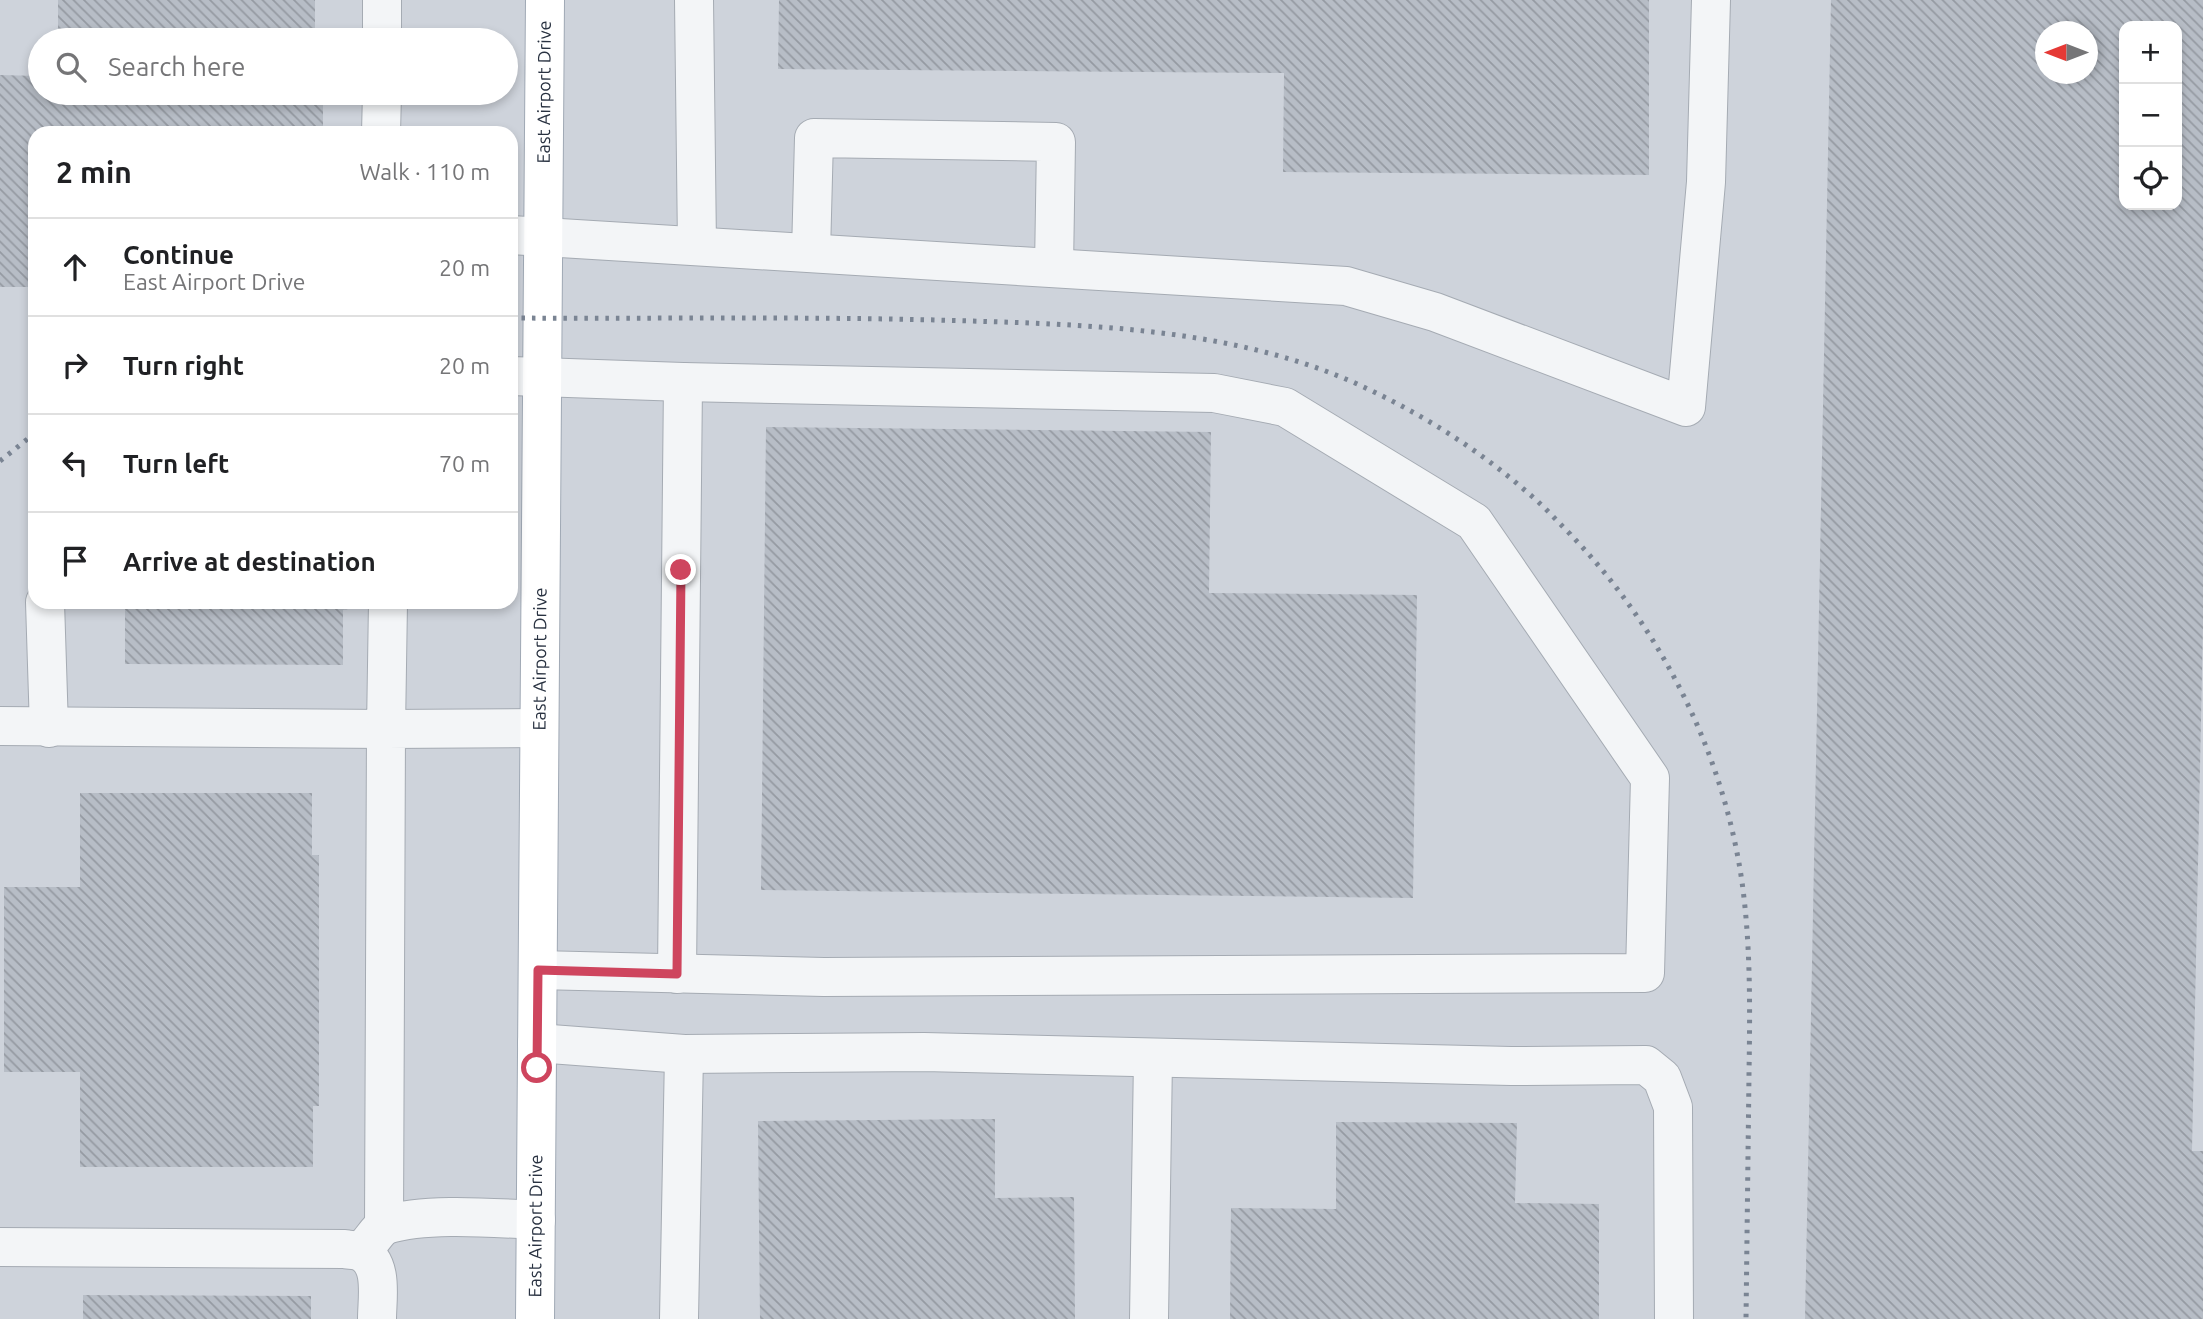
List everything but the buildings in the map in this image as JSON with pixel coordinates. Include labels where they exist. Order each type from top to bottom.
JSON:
[{"type":"main road","name":"East Airport Drive","points":[[535,1319],[539,728],[526,376],[527,236],[545,0]]},
{"type":"lane","points":[[382,28],[383,0]]},
{"type":"lane","points":[[694,0],[697,246]]},
{"type":"lane","points":[[527,236],[1346,286],[1435,312],[1686,407],[1706,182],[1711,0]]},
{"type":"lane","points":[[381,126],[382,105]]},
{"type":"lane","points":[[811,253],[814,138],[1056,142],[1054,268]]},
{"type":"lane","points":[[526,376],[683,382],[1214,393],[1285,407],[1474,522],[1650,778],[1645,973],[838,977],[538,970]]},
{"type":"lane","points":[[677,974],[683,382]]},
{"type":"lane","points":[[45,609],[49,728]]},
{"type":"lane","points":[[377,1319],[373,1239],[388,609]]},
{"type":"lane","points":[[0,726],[539,728]]},
{"type":"lane","points":[[537,1043],[684,1054],[925,1052],[1511,1066],[1646,1065],[1662,1078],[1673,1107],[1674,1319]]},
{"type":"lane","points":[[679,1319],[684,1054]]},
{"type":"lane","points":[[1149,1319],[1153,1058]]},
{"type":"lane","points":[[0,1247],[345,1249],[450,1217],[536,1220]]},
{"type":"shaded area","points":[[0,0],[2203,0],[2203,1319],[0,1319]]},
{"type":"railway","points":[[518,318],[914,319],[1118,328],[1215,341],[1309,365],[1355,383],[1446,432],[1508,477],[1544,508],[1602,569],[1657,647],[1700,732],[1730,822],[1744,894],[1749,972],[1746,1319]]},
{"type":"railway","points":[[0,461],[28,439]]},
{"type":"route","points":[[537,1068],[538,970],[677,974],[681,570]]}]
